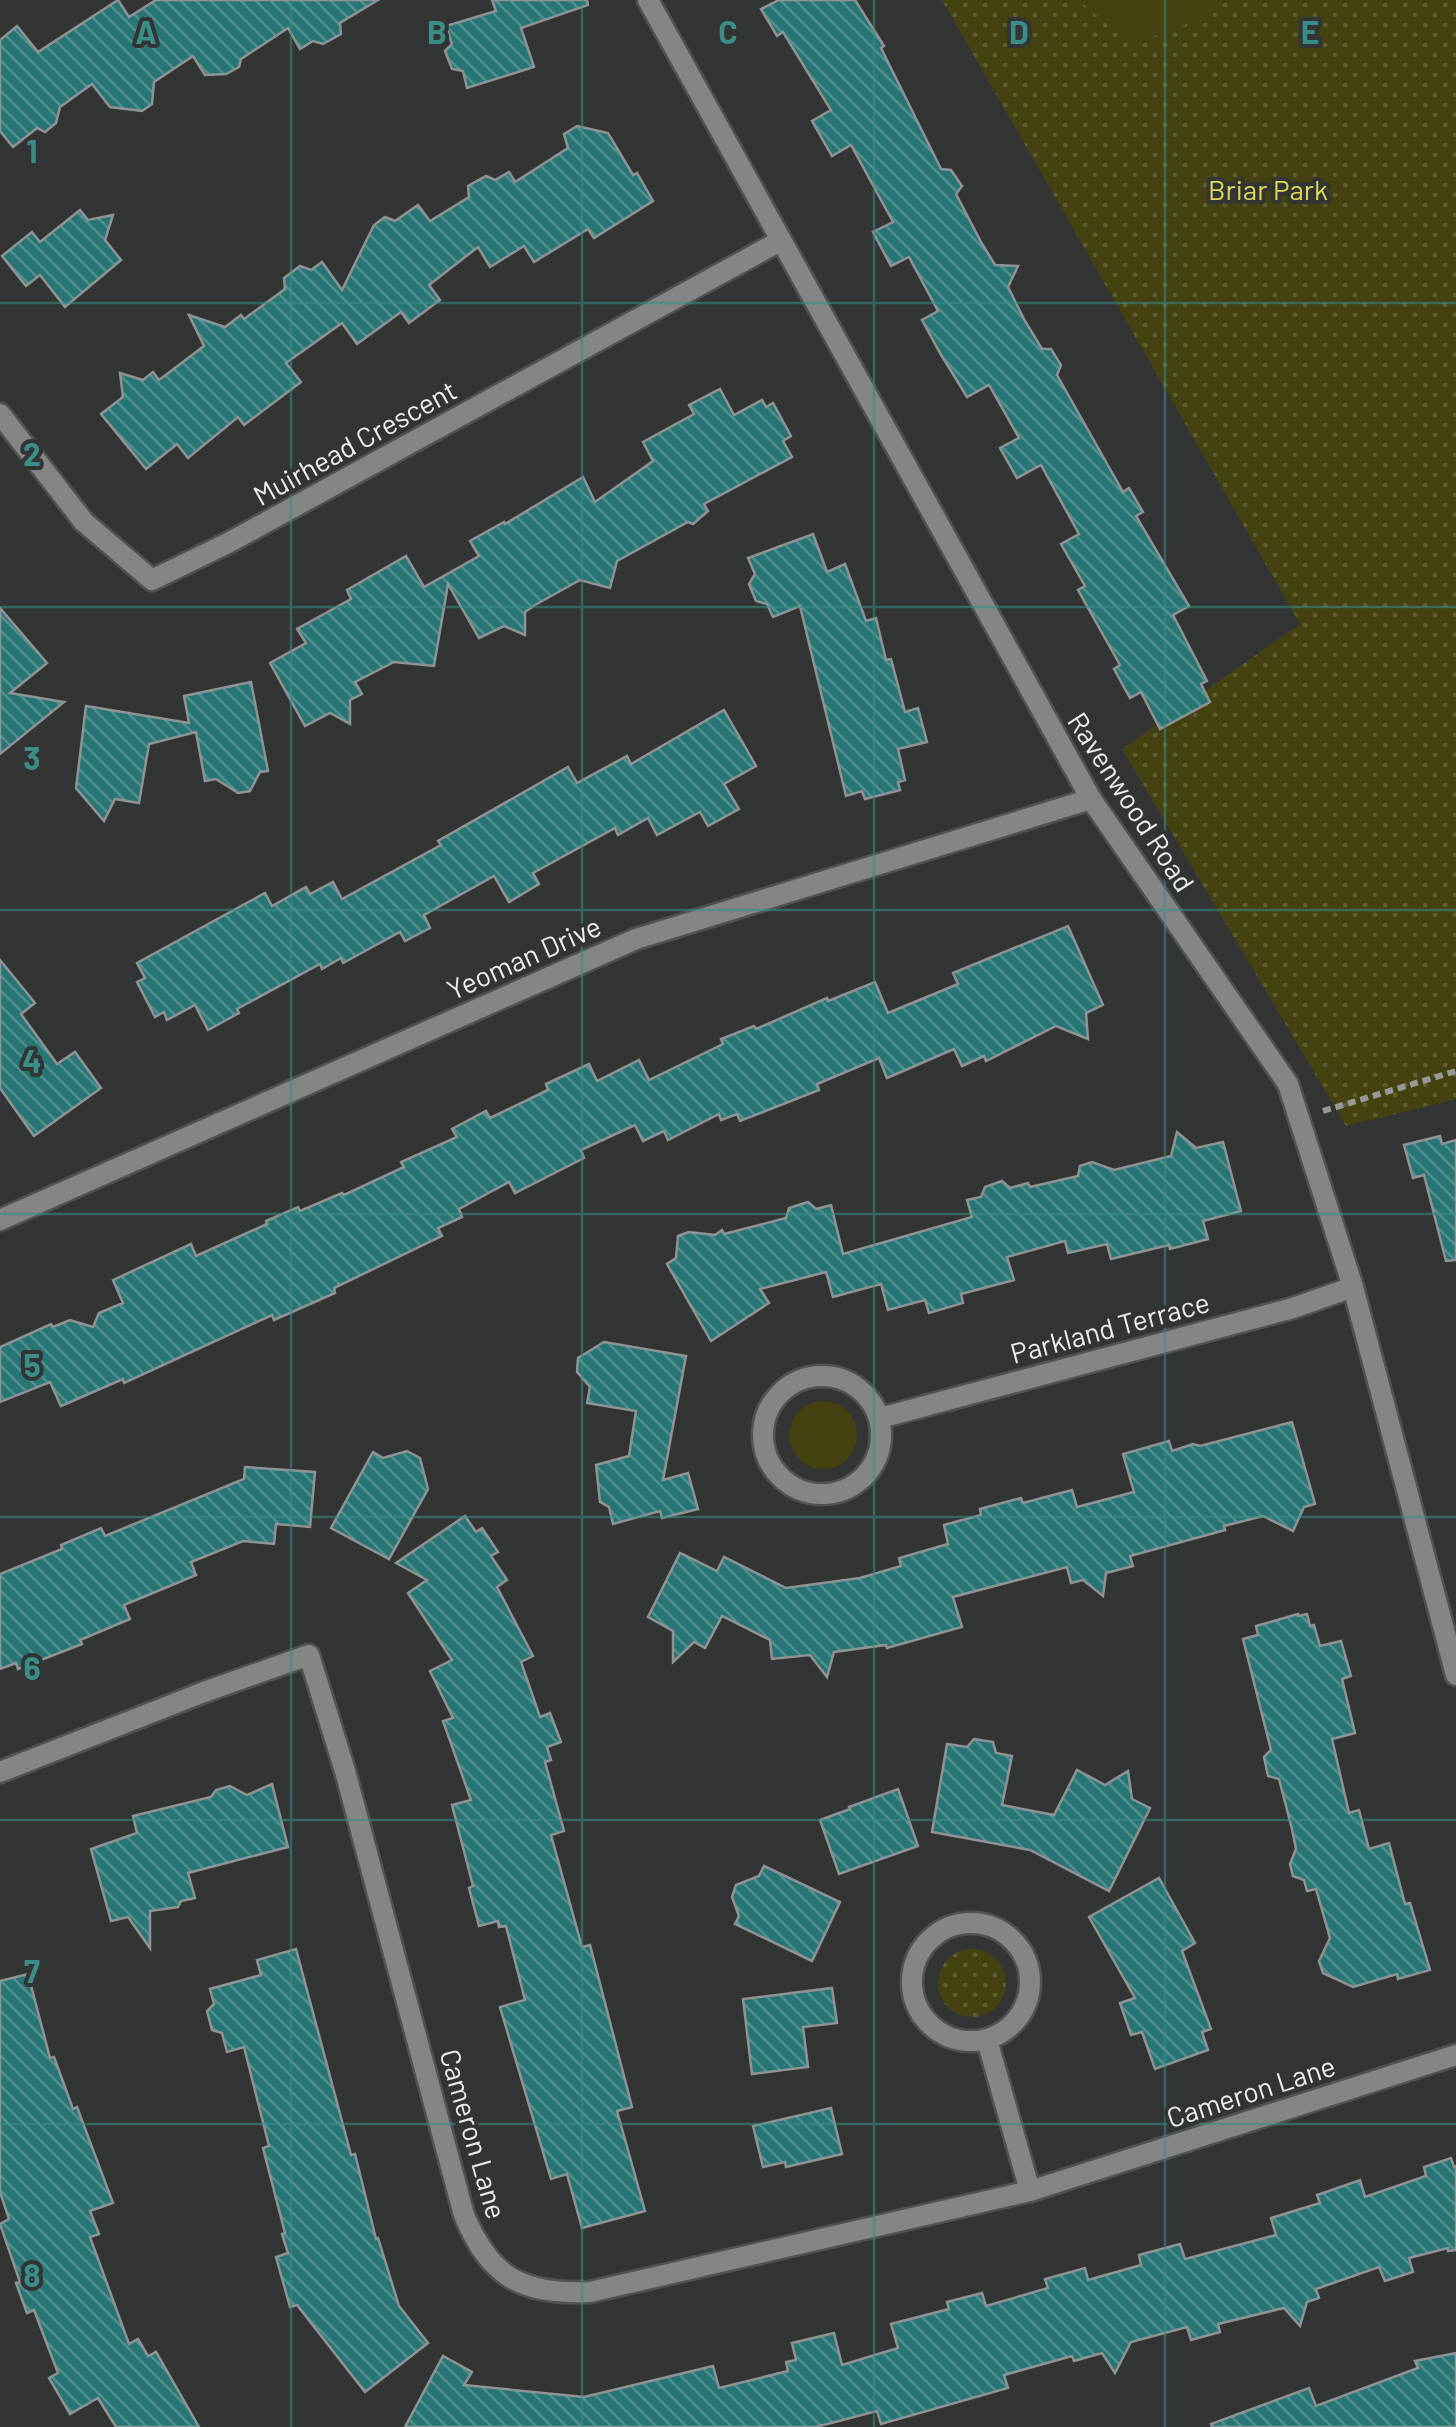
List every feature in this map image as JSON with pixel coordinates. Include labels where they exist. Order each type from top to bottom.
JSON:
[{"type":"street","name":"Ravenwood Road","points":[[648,0],[1090,799],[1288,1084],[1353,1287],[1456,1675]]},
{"type":"street","name":"Muirhead Crescent","points":[[0,414],[84,522],[152,580],[246,534],[780,242]]},
{"type":"street","name":"Yeoman Drive","points":[[0,1220],[636,939],[1090,799]]},
{"type":"street","name":"Parkland Terrace","points":[[880,1418],[1293,1308],[1353,1287]]},
{"type":"street","points":[[805,1378],[842,1378],[872,1401],[880,1418],[882,1439],[877,1459],[866,1476],[848,1489],[828,1495],[808,1493],[789,1485],[764,1452],[765,1415],[774,1398],[788,1385],[805,1378]]},
{"type":"street","name":"Cameron Lane","points":[[0,1772],[310,1655],[464,2215],[476,2242],[495,2267],[524,2286],[554,2293],[590,2292],[1030,2191],[1456,2055]]},
{"type":"street","points":[[970,1923],[1006,1934],[1020,1948],[1028,1964],[1028,2002],[1004,2032],[987,2040],[967,2042],[948,2037],[931,2026],[919,2010],[913,1991],[913,1970],[920,1952],[933,1937],[950,1927],[970,1923]]},
{"type":"street","points":[[987,2040],[1030,2191]]},
{"type":"path","points":[[1299,1118],[1456,1071]]},
{"type":"green space","name":"Briar Park","points":[[942,0],[1456,0],[1456,1099],[1346,1126],[1122,749],[1300,624]]},
{"type":"green space","points":[[1079,0],[1217,0],[1198,20],[1137,42],[1109,26]]},
{"type":"green space","points":[[823,1401],[847,1411],[857,1435],[847,1459],[823,1469],[799,1459],[789,1435],[799,1411]]},
{"type":"green space","points":[[972,1949],[996,1959],[1006,1983],[996,2007],[972,2017],[948,2007],[938,1983],[948,1959]]},
{"type":"building","points":[[118,0],[129,17],[156,0],[378,0],[340,23],[341,34],[323,44],[313,41],[300,49],[288,28],[241,59],[239,67],[226,74],[205,75],[193,56],[154,82],[152,104],[142,111],[110,107],[92,84],[60,107],[56,123],[45,132],[37,128],[13,147],[0,131],[0,40],[17,26],[38,52]]},
{"type":"building","points":[[492,0],[587,0],[588,5],[521,28],[534,67],[467,88],[463,71],[452,69],[445,51],[452,44],[446,26],[496,11]]},
{"type":"building","points":[[779,0],[855,0],[884,46],[881,48],[941,169],[951,170],[962,186],[956,194],[981,242],[995,265],[1018,266],[1008,287],[1025,321],[1042,349],[1051,349],[1061,365],[1057,375],[1123,492],[1129,488],[1143,512],[1136,516],[1189,606],[1173,615],[1207,681],[1201,684],[1210,702],[1160,729],[1141,692],[1130,698],[1114,669],[1120,665],[1078,590],[1085,586],[1061,544],[1079,534],[1041,465],[1017,478],[1000,448],[1019,438],[989,385],[967,397],[922,320],[938,311],[909,257],[891,266],[873,232],[893,222],[851,145],[832,156],[812,121],[831,110],[783,32],[777,36],[761,9]]},
{"type":"building","points":[[577,126],[608,133],[653,201],[594,238],[588,229],[534,262],[524,246],[490,267],[478,247],[429,285],[440,300],[409,323],[401,312],[357,344],[342,323],[286,363],[301,382],[244,425],[238,417],[188,458],[177,444],[146,469],[101,414],[123,397],[120,373],[143,380],[153,372],[159,380],[204,346],[189,315],[225,327],[241,315],[244,319],[285,289],[284,278],[300,266],[311,270],[322,262],[342,290],[374,225],[385,217],[395,221],[418,205],[430,221],[469,197],[468,186],[486,176],[495,180],[509,172],[515,182],[568,148],[564,134]]},
{"type":"building","points":[[80,210],[88,220],[113,215],[105,240],[121,260],[65,307],[40,275],[26,286],[2,256],[32,232],[40,242]]},
{"type":"building","points":[[720,389],[734,415],[762,400],[766,407],[773,403],[791,436],[783,441],[792,457],[704,504],[708,511],[693,524],[688,522],[617,561],[610,588],[580,580],[535,605],[525,612],[525,635],[504,626],[479,638],[448,584],[434,666],[394,662],[355,682],[362,694],[350,700],[350,724],[330,713],[305,726],[270,663],[306,643],[297,629],[351,599],[347,590],[406,556],[424,587],[479,556],[470,541],[583,477],[595,502],[653,461],[643,442],[694,414],[689,405]]},
{"type":"building","points":[[813,534],[827,572],[845,564],[866,621],[876,618],[905,712],[918,708],[927,742],[898,749],[905,780],[898,782],[900,790],[865,799],[862,791],[846,796],[800,606],[773,617],[767,604],[756,601],[749,584],[755,574],[748,558]]},
{"type":"building","points":[[0,608],[47,663],[10,693],[64,702],[0,754]]},
{"type":"building","points":[[251,682],[268,771],[260,772],[250,791],[238,793],[216,779],[205,781],[196,732],[149,744],[139,803],[115,799],[104,821],[76,788],[86,706],[189,723],[184,696]]},
{"type":"building","points":[[724,710],[756,766],[724,784],[739,809],[708,826],[700,812],[657,835],[648,818],[618,835],[615,828],[533,873],[539,884],[509,902],[494,876],[424,915],[430,928],[405,941],[400,932],[343,963],[341,958],[322,969],[320,964],[237,1009],[239,1013],[208,1030],[195,1005],[167,1020],[164,1012],[155,1017],[137,982],[145,978],[137,963],[265,893],[272,906],[306,887],[310,894],[333,882],[342,899],[441,845],[438,841],[568,767],[577,783],[627,756],[631,764]]},
{"type":"building","points":[[1068,926],[1103,1005],[1086,1013],[1088,1039],[1056,1026],[986,1061],[984,1056],[962,1066],[954,1049],[887,1078],[879,1058],[817,1084],[819,1090],[740,1121],[737,1114],[721,1120],[719,1114],[668,1140],[664,1131],[643,1141],[635,1125],[581,1150],[584,1158],[515,1193],[509,1182],[459,1209],[462,1217],[438,1228],[442,1236],[334,1288],[335,1293],[274,1320],[272,1315],[124,1383],[123,1379],[61,1406],[50,1382],[0,1402],[0,1347],[51,1324],[53,1327],[70,1320],[93,1327],[99,1313],[123,1303],[113,1280],[191,1244],[196,1256],[298,1207],[300,1211],[344,1195],[404,1167],[401,1162],[457,1137],[452,1129],[486,1111],[490,1118],[548,1090],[546,1084],[589,1064],[597,1081],[639,1060],[649,1080],[723,1044],[721,1039],[875,982],[888,1013],[958,984],[953,973]]},
{"type":"building","points":[[0,960],[35,1003],[21,1014],[57,1064],[75,1052],[101,1088],[34,1136],[0,1088]]},
{"type":"building","points":[[1177,1132],[1196,1148],[1223,1142],[1241,1211],[1203,1221],[1208,1239],[1111,1259],[1107,1244],[1068,1253],[1065,1241],[1007,1257],[1014,1280],[961,1294],[963,1303],[929,1313],[925,1300],[888,1310],[881,1284],[833,1297],[826,1272],[760,1289],[769,1303],[711,1341],[667,1264],[676,1258],[678,1236],[689,1232],[715,1235],[722,1230],[724,1234],[786,1218],[789,1208],[808,1202],[816,1209],[831,1205],[843,1254],[972,1217],[967,1200],[981,1197],[985,1187],[1002,1181],[1010,1188],[1028,1183],[1030,1187],[1078,1176],[1080,1166],[1092,1162],[1114,1170],[1171,1156]]},
{"type":"building","points":[[1440,1136],[1442,1144],[1456,1140],[1456,1260],[1446,1261],[1424,1175],[1413,1178],[1404,1145]]},
{"type":"building","points":[[604,1342],[686,1356],[663,1480],[688,1473],[698,1509],[662,1518],[660,1511],[613,1524],[609,1507],[600,1502],[596,1465],[629,1456],[636,1411],[587,1403],[590,1387],[577,1372],[578,1358]]},
{"type":"building","points":[[1292,1422],[1315,1504],[1304,1507],[1293,1531],[1263,1516],[1130,1556],[1133,1566],[1106,1573],[1103,1596],[1083,1580],[1071,1583],[1067,1567],[953,1597],[962,1627],[887,1648],[886,1645],[834,1652],[827,1677],[810,1655],[772,1659],[770,1640],[722,1616],[705,1648],[694,1642],[673,1662],[673,1631],[648,1617],[680,1553],[717,1571],[724,1557],[786,1588],[860,1578],[901,1566],[899,1558],[948,1544],[944,1525],[981,1515],[980,1509],[1072,1490],[1077,1507],[1134,1492],[1123,1454],[1169,1441],[1172,1451],[1193,1444],[1200,1446]]},
{"type":"building","points":[[407,1451],[420,1458],[428,1489],[389,1559],[331,1528],[373,1452],[383,1458]]},
{"type":"building","points":[[245,1467],[315,1472],[310,1527],[276,1524],[274,1544],[243,1541],[191,1562],[196,1575],[124,1605],[130,1619],[80,1640],[82,1644],[18,1669],[16,1663],[0,1669],[0,1574],[101,1528],[105,1536],[244,1479]]},
{"type":"building","points":[[465,1516],[476,1532],[482,1528],[498,1552],[491,1556],[507,1580],[497,1587],[533,1656],[521,1662],[540,1717],[550,1713],[561,1742],[547,1747],[551,1760],[545,1762],[564,1831],[551,1835],[582,1947],[590,1945],[632,2107],[617,2111],[645,2211],[582,2228],[567,2174],[551,2179],[500,2007],[525,2000],[506,1926],[499,1927],[498,1921],[479,1926],[469,1888],[473,1886],[452,1805],[471,1800],[443,1721],[453,1718],[430,1671],[452,1660],[408,1593],[427,1580],[396,1563]]},
{"type":"building","points":[[1307,1614],[1320,1646],[1341,1641],[1351,1676],[1342,1679],[1355,1733],[1332,1739],[1349,1813],[1359,1810],[1369,1849],[1389,1843],[1405,1904],[1410,1903],[1430,1970],[1398,1979],[1397,1974],[1353,1987],[1323,1973],[1319,1961],[1330,1938],[1316,1889],[1307,1891],[1304,1880],[1293,1876],[1290,1864],[1296,1849],[1292,1829],[1279,1779],[1268,1776],[1264,1757],[1271,1750],[1243,1639],[1258,1635],[1256,1626]]},
{"type":"building","points":[[974,1739],[993,1742],[996,1753],[1012,1756],[1002,1805],[1054,1815],[1077,1770],[1105,1785],[1128,1771],[1132,1799],[1150,1808],[1109,1891],[1030,1850],[932,1832],[947,1744],[967,1747]]},
{"type":"building","points":[[272,1784],[288,1847],[188,1873],[195,1898],[181,1901],[178,1907],[150,1911],[150,1948],[128,1917],[111,1921],[91,1849],[137,1833],[133,1816],[211,1797],[216,1790],[230,1786],[247,1795]]},
{"type":"building","points":[[898,1789],[918,1846],[839,1874],[820,1820]]},
{"type":"building","points":[[764,1866],[840,1902],[812,1961],[735,1924],[739,1916],[732,1897],[736,1885],[759,1876]]},
{"type":"building","points":[[1159,1878],[1195,1943],[1182,1951],[1211,2029],[1202,2032],[1208,2050],[1155,2069],[1142,2032],[1131,2035],[1120,2003],[1135,1998],[1089,1917]]},
{"type":"building","points":[[296,1949],[376,2239],[399,2306],[428,2343],[365,2392],[297,2305],[290,2307],[276,2257],[288,2253],[282,2234],[285,2233],[263,2148],[269,2146],[244,2047],[227,2052],[222,2033],[212,2030],[207,2011],[214,2004],[210,1989],[261,1975],[257,1960]]},
{"type":"building","points":[[28,1974],[50,2058],[54,2057],[73,2109],[77,2107],[113,2203],[90,2211],[99,2234],[90,2237],[129,2344],[138,2339],[148,2356],[156,2352],[199,2427],[116,2427],[98,2398],[70,2414],[49,2378],[58,2373],[34,2310],[27,2313],[0,2224],[9,2219],[0,2192],[0,1981]]},
{"type":"building","points":[[832,1988],[837,2023],[803,2027],[808,2067],[752,2074],[743,1999]]},
{"type":"building","points":[[831,2108],[842,2154],[786,2167],[785,2162],[763,2167],[753,2126]]},
{"type":"building","points":[[1451,2158],[1456,2166],[1456,2250],[1448,2248],[1409,2258],[1413,2272],[1385,2281],[1379,2267],[1316,2289],[1319,2298],[1307,2302],[1300,2326],[1284,2308],[1218,2324],[1220,2332],[1191,2340],[1187,2327],[1131,2342],[1115,2373],[1102,2353],[1074,2361],[1072,2356],[1004,2375],[1008,2388],[881,2424],[877,2411],[816,2427],[405,2427],[443,2356],[472,2372],[464,2385],[584,2397],[713,2366],[719,2388],[788,2371],[786,2362],[796,2360],[792,2343],[834,2333],[842,2365],[898,2348],[891,2324],[949,2309],[947,2302],[982,2293],[986,2306],[1048,2288],[1045,2279],[1085,2268],[1088,2280],[1141,2265],[1139,2255],[1180,2244],[1185,2259],[1276,2235],[1271,2218],[1320,2203],[1317,2195],[1360,2180],[1365,2197],[1426,2176],[1424,2167]]},
{"type":"building","points":[[1456,2353],[1456,2427],[1211,2424],[1309,2388],[1316,2406],[1418,2368],[1415,2361]]}]
